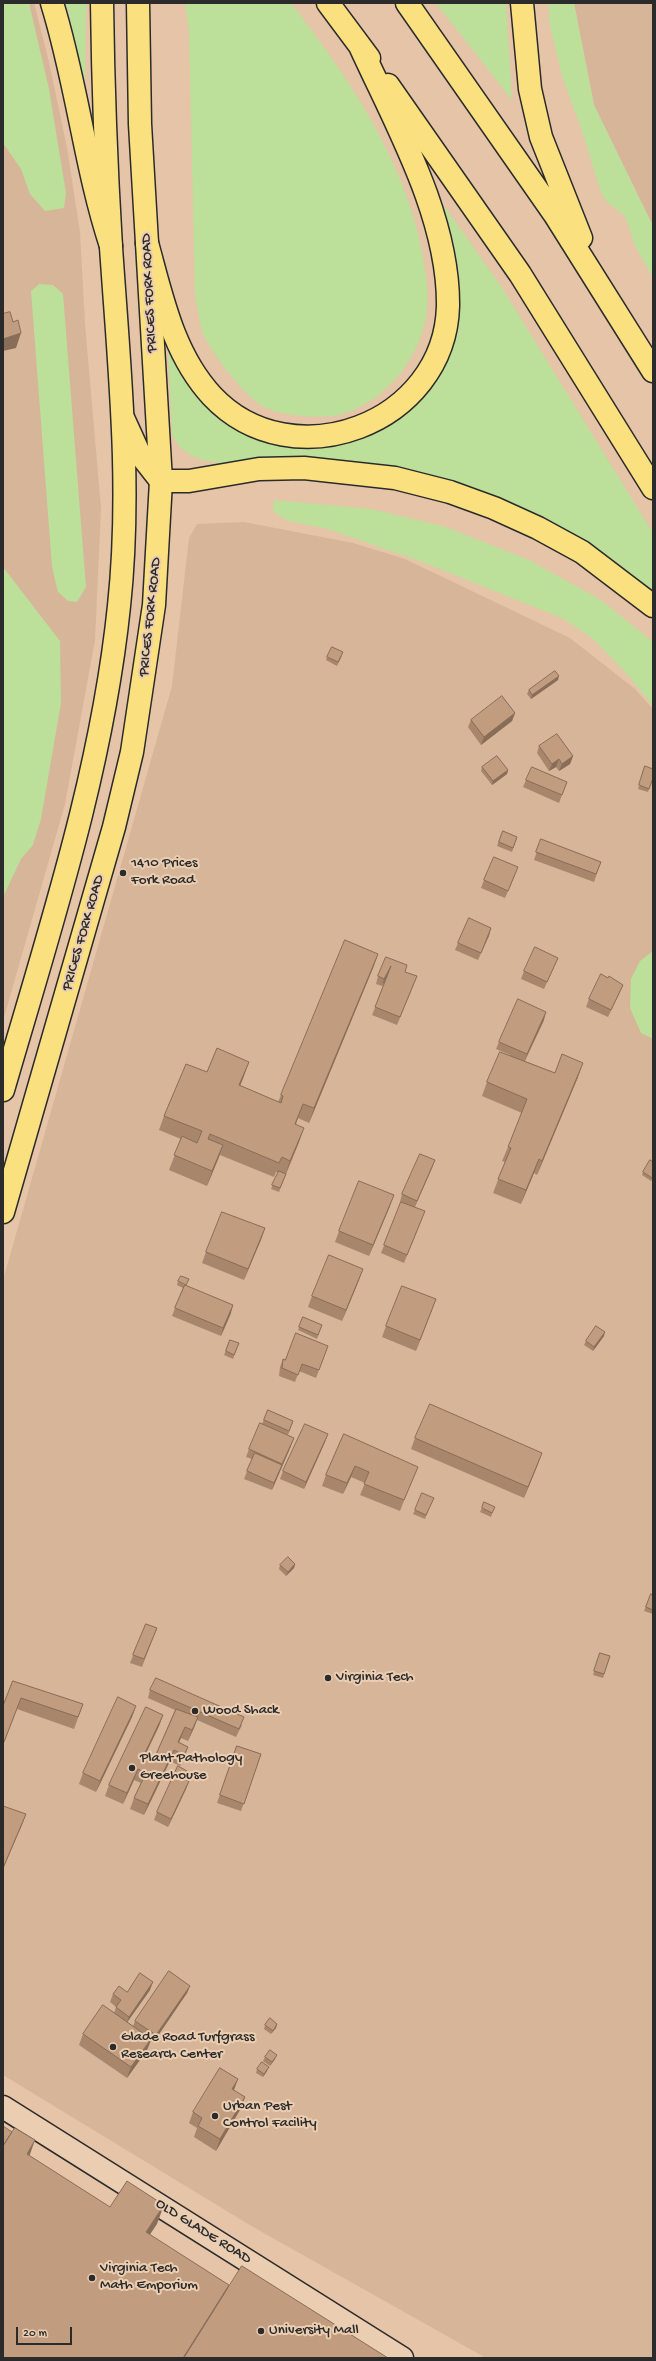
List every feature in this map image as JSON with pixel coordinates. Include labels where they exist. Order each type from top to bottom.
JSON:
[{"type":"main road","points":[[52,3],[72,77],[98,208],[111,246]]},
{"type":"main road","points":[[3,1090],[86,796],[107,694],[120,604],[124,541],[124,420],[111,246],[103,80],[102,3]]},
{"type":"main road","name":"PRICES FORK ROAD","points":[[3,1212],[102,868],[132,752],[154,605],[161,481],[140,124],[138,3]]},
{"type":"main road","points":[[328,3],[454,177],[520,274],[653,488]]},
{"type":"main road","points":[[407,3],[497,130],[595,277],[653,371]]},
{"type":"main road","points":[[522,3],[530,89],[540,138],[595,277]]},
{"type":"main road","points":[[147,243],[167,316],[179,348],[194,374],[213,397],[235,416],[261,429],[291,436],[320,436],[351,430],[384,416],[407,399],[427,375],[441,346],[448,308],[446,272],[438,234],[413,163],[360,46]]},
{"type":"main road","points":[[124,420],[139,453],[161,481],[189,482],[259,469],[304,468],[395,478],[450,492],[519,519],[582,552],[653,606]]},
{"type":"street","name":"OLD GLADE ROAD","points":[[3,2107],[402,2358]]},
{"type":"shaded area","points":[[3,3],[34,3],[49,62],[67,148],[80,232],[85,324],[101,508],[95,640],[65,804],[3,1021]]},
{"type":"shaded area","points":[[574,3],[653,3],[653,226],[594,105]]},
{"type":"shaded area","name":"Virginia Tech","points":[[244,522],[353,543],[405,559],[570,638],[635,689],[653,709],[653,2358],[486,2358],[253,2227],[3,2075],[3,1280],[172,686],[189,538],[197,524]]},
{"type":"green space","points":[[3,3],[29,3],[49,89],[66,193],[64,208],[45,211],[30,194],[21,169],[3,143]]},
{"type":"green space","points":[[65,3],[86,3],[85,99],[69,14]]},
{"type":"green space","points":[[185,3],[291,3],[353,90],[388,151],[414,217],[422,252],[427,287],[427,308],[424,325],[418,342],[400,373],[388,387],[359,408],[338,415],[318,417],[290,414],[266,408],[258,403],[239,385],[220,362],[202,331],[195,296],[189,31]]},
{"type":"green space","points":[[436,3],[506,3],[512,100]]},
{"type":"green space","points":[[549,3],[574,3],[594,105],[653,226],[653,278],[635,246],[625,216],[607,202],[601,193],[582,131],[562,76],[549,22]]},
{"type":"green space","points":[[437,196],[501,286],[653,533],[653,596],[605,555],[589,545],[496,502],[448,482],[399,468],[364,463],[305,460],[231,464],[212,462],[195,457],[181,448],[172,434],[167,329],[192,381],[208,405],[217,416],[228,425],[246,434],[267,441],[295,446],[323,446],[350,441],[376,431],[400,416],[420,398],[437,375],[451,345]]},
{"type":"green space","points":[[39,284],[53,285],[63,294],[86,587],[77,602],[68,601],[58,592],[52,567],[31,291]]},
{"type":"green space","points":[[274,500],[371,509],[443,526],[529,560],[601,600],[653,642],[653,706],[625,672],[593,639],[564,619],[425,563],[328,529],[289,521],[273,512]]},
{"type":"green space","points":[[3,567],[60,641],[61,703],[41,819],[33,845],[21,859],[3,897]]},
{"type":"green space","points":[[653,951],[653,1039],[641,1033],[630,1008],[631,979],[640,961]]},
{"type":"building","points":[[10,312],[13,322],[18,320],[21,333],[3,339],[3,314]]},
{"type":"building","points":[[332,647],[343,652],[338,662],[327,657]]},
{"type":"building","points":[[555,671],[559,676],[532,695],[529,690]]},
{"type":"building","points":[[502,696],[515,713],[484,737],[471,720]]},
{"type":"building","points":[[557,734],[573,756],[562,764],[559,759],[552,764],[539,746]]},
{"type":"building","points":[[497,756],[508,770],[493,781],[482,767]]},
{"type":"building","points":[[645,766],[653,769],[653,778],[649,789],[639,785]]},
{"type":"building","points":[[532,767],[567,782],[562,795],[526,780]]},
{"type":"building","points":[[503,831],[517,837],[513,848],[499,842]]},
{"type":"building","points":[[541,839],[601,862],[596,874],[536,852]]},
{"type":"building","points":[[494,857],[518,867],[508,891],[484,880]]},
{"type":"building","points":[[469,918],[491,928],[481,953],[458,943]]},
{"type":"building","points":[[345,940],[378,954],[314,1108],[303,1104],[295,1124],[304,1128],[290,1161],[282,1157],[279,1163],[210,1134],[208,1139],[223,1145],[212,1171],[174,1155],[182,1136],[197,1143],[202,1131],[164,1116],[186,1064],[207,1072],[217,1048],[249,1062],[239,1085],[281,1103],[283,1096],[281,1095]]},
{"type":"building","points":[[535,947],[558,958],[547,982],[524,971]]},
{"type":"building","points":[[386,957],[407,965],[405,972],[417,976],[400,1017],[375,1007],[391,966],[384,979],[378,976]]},
{"type":"building","points":[[601,974],[608,978],[609,976],[623,985],[611,1010],[589,999]]},
{"type":"building","points":[[518,999],[546,1012],[527,1054],[499,1042]]},
{"type":"building","points":[[500,1052],[555,1073],[562,1054],[583,1063],[542,1161],[539,1159],[526,1190],[498,1179],[511,1148],[508,1147],[527,1099],[487,1082]]},
{"type":"building","points":[[420,1154],[435,1160],[417,1201],[402,1194]]},
{"type":"building","points":[[650,1160],[653,1162],[652,1178],[643,1172]]},
{"type":"building","points":[[279,1171],[286,1174],[280,1188],[272,1185]]},
{"type":"building","points":[[359,1181],[394,1195],[373,1245],[339,1231]]},
{"type":"building","points":[[401,1202],[425,1211],[407,1255],[384,1245]]},
{"type":"building","points":[[222,1212],[265,1228],[248,1269],[206,1252]]},
{"type":"building","points":[[329,1255],[363,1269],[346,1310],[312,1296]]},
{"type":"building","points":[[181,1276],[189,1279],[186,1285],[178,1281]]},
{"type":"building","points":[[185,1285],[233,1305],[223,1328],[175,1308]]},
{"type":"building","points":[[402,1286],[436,1299],[420,1340],[386,1326]]},
{"type":"building","points":[[303,1317],[322,1325],[318,1335],[299,1327]]},
{"type":"building","points":[[596,1326],[605,1332],[594,1347],[586,1341]]},
{"type":"building","points":[[296,1333],[328,1346],[319,1370],[302,1364],[298,1375],[282,1368],[283,1359],[285,1360]]},
{"type":"building","points":[[230,1340],[239,1343],[234,1355],[226,1351]]},
{"type":"building","points":[[430,1404],[542,1453],[528,1487],[415,1438]]},
{"type":"building","points":[[268,1410],[293,1421],[289,1431],[264,1420]]},
{"type":"building","points":[[260,1423],[294,1438],[282,1464],[249,1449]]},
{"type":"building","points":[[305,1424],[328,1434],[306,1482],[283,1471]]},
{"type":"building","points":[[344,1434],[418,1467],[404,1500],[364,1484],[369,1472],[355,1466],[347,1483],[326,1475]]},
{"type":"building","points":[[255,1453],[282,1465],[274,1483],[247,1471]]},
{"type":"building","points":[[422,1493],[434,1498],[426,1515],[415,1510]]},
{"type":"building","points":[[484,1502],[495,1507],[492,1513],[482,1508]]},
{"type":"building","points":[[288,1557],[295,1564],[288,1572],[280,1565]]},
{"type":"building","points":[[651,1594],[653,1595],[653,1610],[646,1607]]},
{"type":"building","points":[[146,1624],[157,1628],[144,1659],[133,1655]]},
{"type":"building","points":[[600,1653],[610,1656],[604,1674],[594,1671]]},
{"type":"building","points":[[156,1678],[244,1717],[239,1729],[150,1690]]},
{"type":"building","points":[[13,1681],[83,1704],[78,1717],[21,1698],[3,1742],[3,1706]]},
{"type":"building","points":[[118,1697],[136,1706],[100,1781],[83,1773]]},
{"type":"building","name":"Plant Pathology Greehouse","points":[[146,1707],[163,1715],[144,1755],[154,1759],[176,1709],[198,1717],[192,1730],[185,1727],[178,1742],[188,1747],[184,1755],[174,1750],[148,1804],[134,1798],[146,1773],[138,1769],[127,1793],[109,1785]]},
{"type":"building","points":[[237,1746],[261,1754],[244,1804],[220,1795]]},
{"type":"building","name":"Plant Pathology Greehouse","points":[[178,1766],[187,1771],[184,1779],[189,1781],[171,1819],[157,1812]]},
{"type":"building","points":[[3,1806],[26,1814],[3,1868]]},
{"type":"building","points":[[169,1971],[190,1986],[156,2035],[135,2021]]},
{"type":"building","points":[[140,1973],[153,1982],[129,2017],[116,2007],[121,2000],[113,1994],[119,1986],[127,1992]]},
{"type":"building","name":"Glade Road Turfgrass Research Center","points":[[103,2005],[151,2039],[131,2067],[83,2034]]},
{"type":"building","points":[[270,2018],[277,2024],[273,2031],[265,2025]]},
{"type":"building","points":[[270,2050],[277,2055],[272,2062],[265,2057]]},
{"type":"building","points":[[262,2062],[269,2067],[264,2074],[257,2069]]},
{"type":"building","name":"Urban Pest Control Facility","points":[[220,2068],[238,2079],[232,2089],[245,2097],[220,2139],[198,2126],[202,2118],[193,2112]]},
{"type":"building","points":[[3,2126],[12,2132],[3,2146]]},
{"type":"building","name":"Virginia Tech Math Emporium","points":[[15,2128],[35,2140],[27,2154],[110,2207],[127,2181],[164,2205],[146,2232],[229,2285],[183,2358],[3,2358],[3,2146]]},
{"type":"building","name":"University Mall","points":[[242,2266],[388,2358],[184,2358]]},
{"type":"place","name":"1410 Prices Fork Road","points":[[123,873]]},
{"type":"place","name":"Virginia Tech","points":[[328,1678]]},
{"type":"place","name":"Wood Shack","points":[[195,1711]]},
{"type":"place","name":"Plant Pathology Greehouse","points":[[132,1768]]},
{"type":"place","name":"Glade Road Turfgrass Research Center","points":[[113,2047]]},
{"type":"place","name":"Urban Pest Control Facility","points":[[215,2116]]},
{"type":"place","name":"Virginia Tech Math Emporium","points":[[92,2278]]},
{"type":"place","name":"University Mall","points":[[261,2331]]}]
